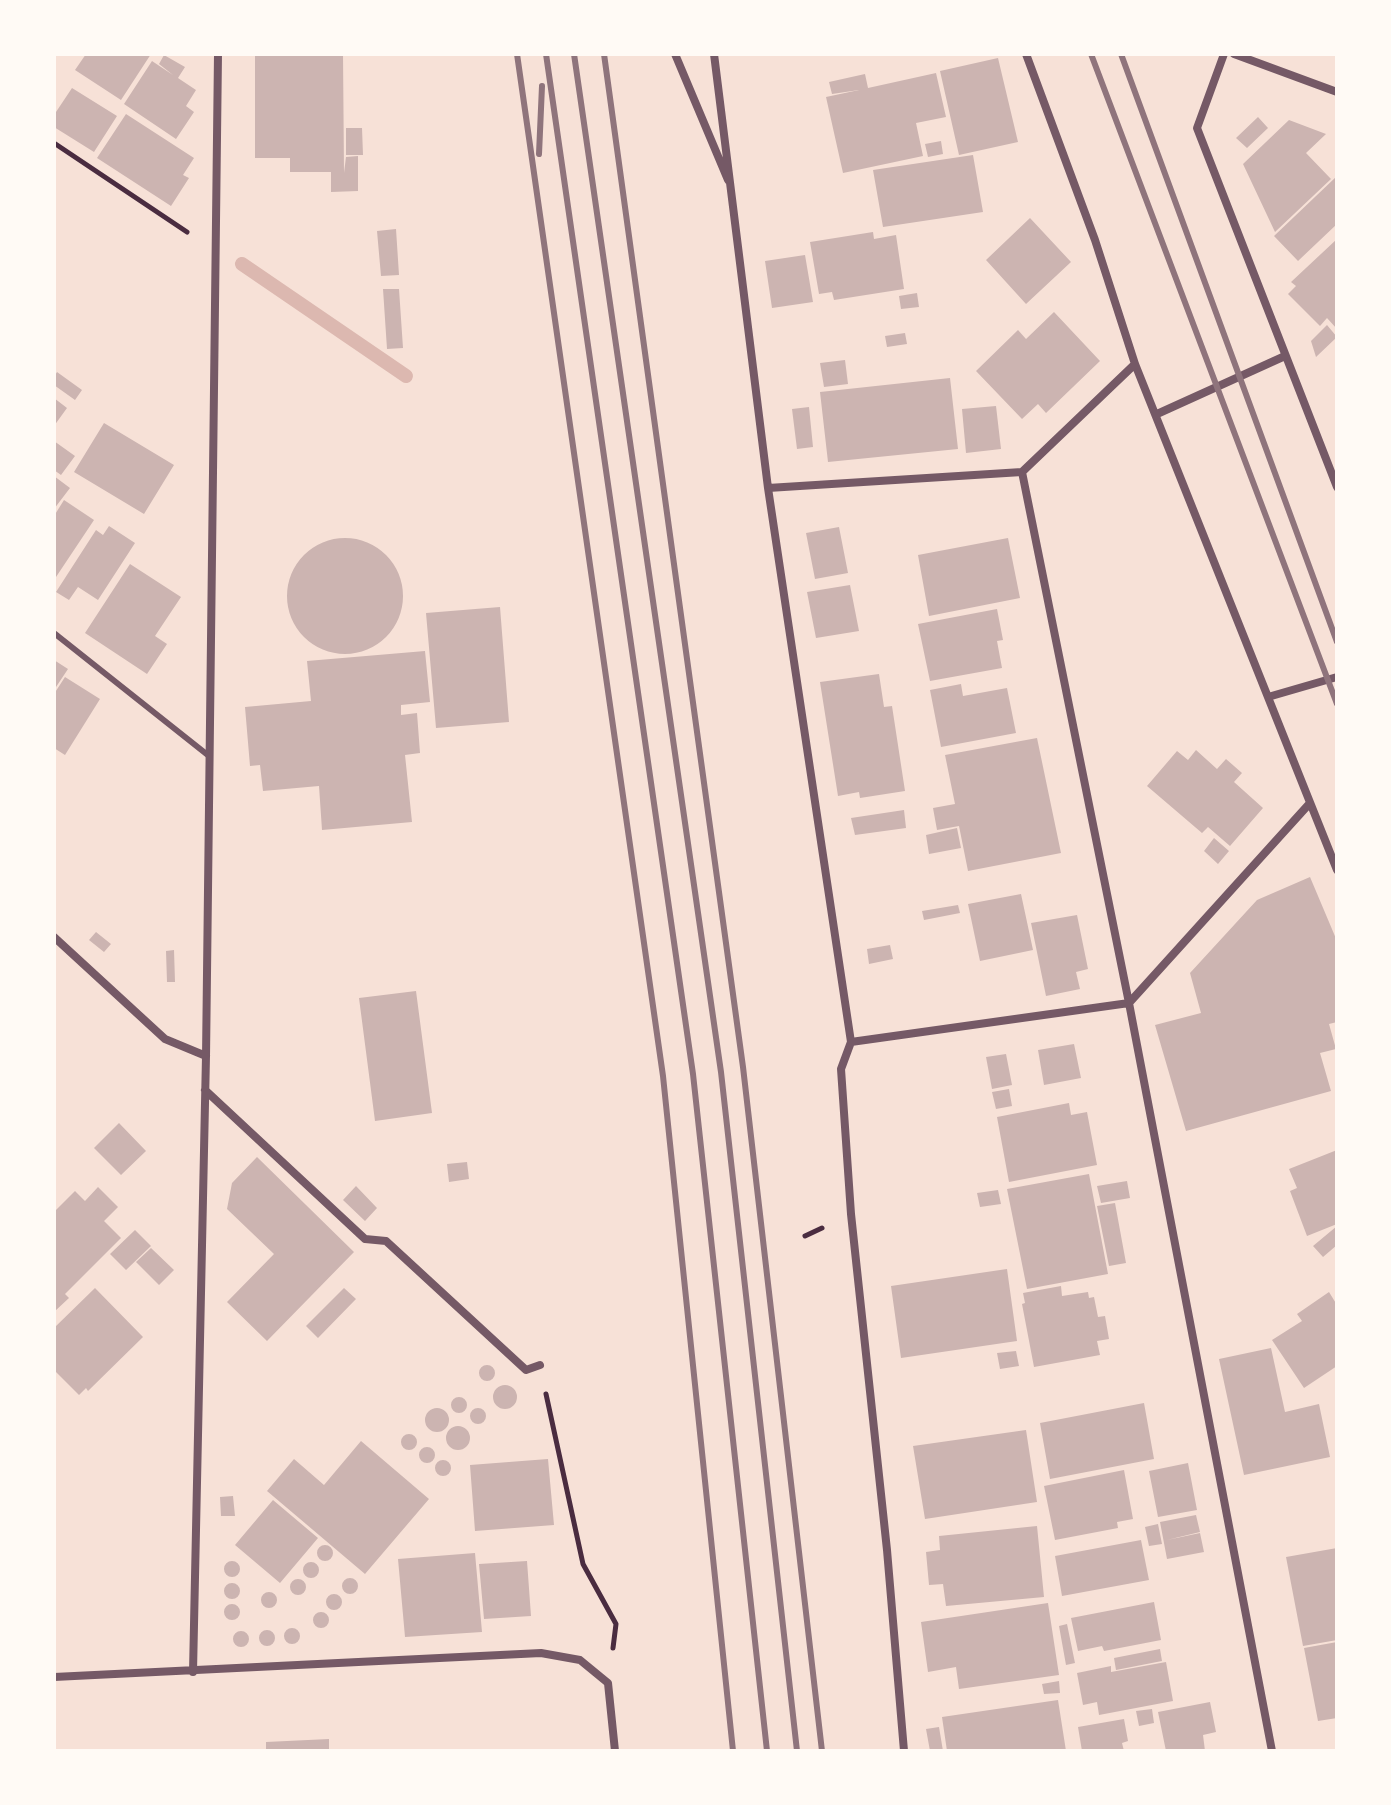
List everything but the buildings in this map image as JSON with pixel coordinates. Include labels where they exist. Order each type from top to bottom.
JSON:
[{"type":"street","points":[[193,1672],[206,1056],[218,54]]},
{"type":"street","points":[[675,54],[733,192]]},
{"type":"street","points":[[714,54],[768,488],[851,1042],[841,1069],[851,1214],[887,1550],[904,1751]]},
{"type":"street","points":[[1026,54],[1095,240],[1135,364],[1337,870]]},
{"type":"street","points":[[1224,54],[1197,128],[1337,487]]},
{"type":"street","points":[[1234,54],[1337,92]]},
{"type":"street","points":[[1157,414],[1285,356]]},
{"type":"street","points":[[768,488],[1022,472],[1135,364]]},
{"type":"street","points":[[1022,472],[1129,1003],[1272,1751]]},
{"type":"street","points":[[1268,697],[1337,677]]},
{"type":"street","points":[[851,1042],[1129,1003],[1310,803]]},
{"type":"street","points":[[54,937],[165,1039],[206,1056]]},
{"type":"street","points":[[205,1090],[365,1239],[386,1241],[526,1370],[540,1365]]},
{"type":"street","points":[[54,1677],[541,1653],[580,1660],[608,1683],[615,1751]]},
{"type":"lane","points":[[54,633],[209,756]]},
{"type":"path","points":[[54,143],[215,250]]},
{"type":"path","points":[[540,1365],[583,1564],[616,1624],[608,1683]]},
{"type":"waterway","points":[[242,264],[406,376]]},
{"type":"railway","points":[[517,54],[663,1076],[733,1751]]},
{"type":"railway","points":[[546,54],[693,1074],[767,1751]]},
{"type":"railway","points":[[574,54],[721,1072],[797,1751]]},
{"type":"railway","points":[[604,54],[743,1067],[822,1751]]},
{"type":"railway","points":[[1091,54],[1337,704]]},
{"type":"railway","points":[[1121,54],[1337,642]]},
{"type":"railway","points":[[539,154],[542,86]]}]
